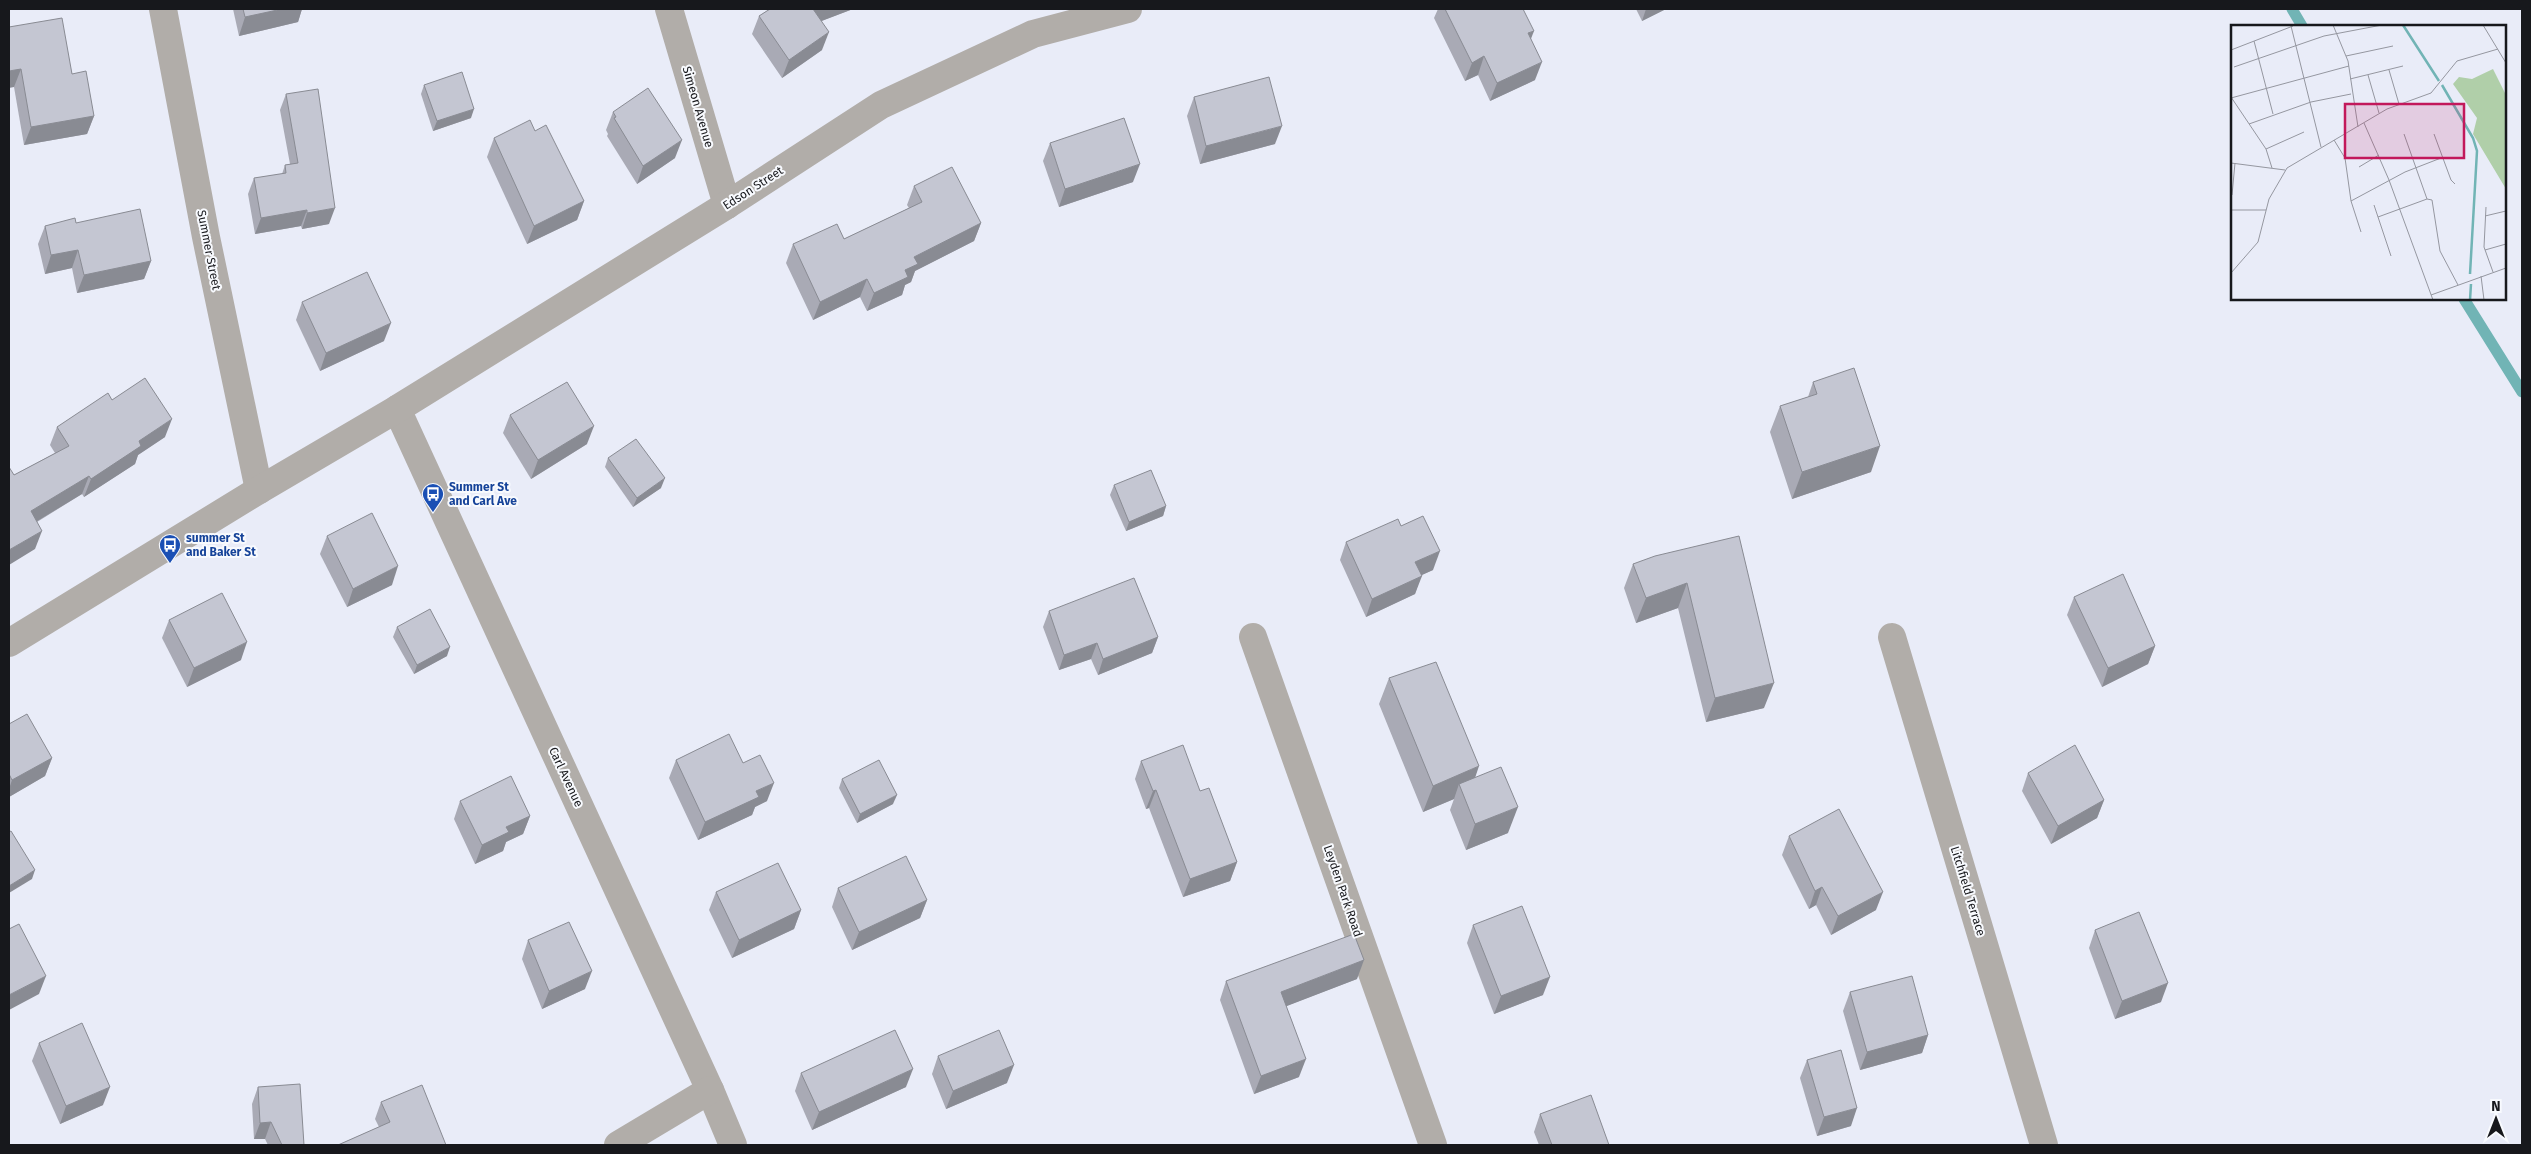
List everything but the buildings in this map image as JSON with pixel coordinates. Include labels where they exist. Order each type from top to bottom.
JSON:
[{"type":"street","name":"Summer Street","points":[[163,9],[206,236],[259,490]]},
{"type":"street","name":"Simeon Avenue","points":[[669,9],[727,205]]},
{"type":"street","name":"Edson Street","points":[[397,409],[727,205],[881,105],[1032,34],[1128,9]]},
{"type":"street","points":[[9,643],[259,490],[397,409]]},
{"type":"street","name":"Carl Avenue","points":[[397,409],[710,1090],[732,1145]]},
{"type":"street","name":"Leyden Park Road","points":[[1253,637],[1433,1145]]},
{"type":"street","name":"Litchfield Terrace","points":[[1892,637],[2044,1145]]},
{"type":"street","points":[[618,1145],[710,1090]]},
{"type":"waterway","points":[[2292,9],[2301,25]]},
{"type":"waterway","points":[[2465,300],[2522,392]]},
{"type":"place","name":"Summer St and Carl Ave","points":[[433,513]]},
{"type":"place","name":"summer St and Baker St","points":[[170,564]]}]
